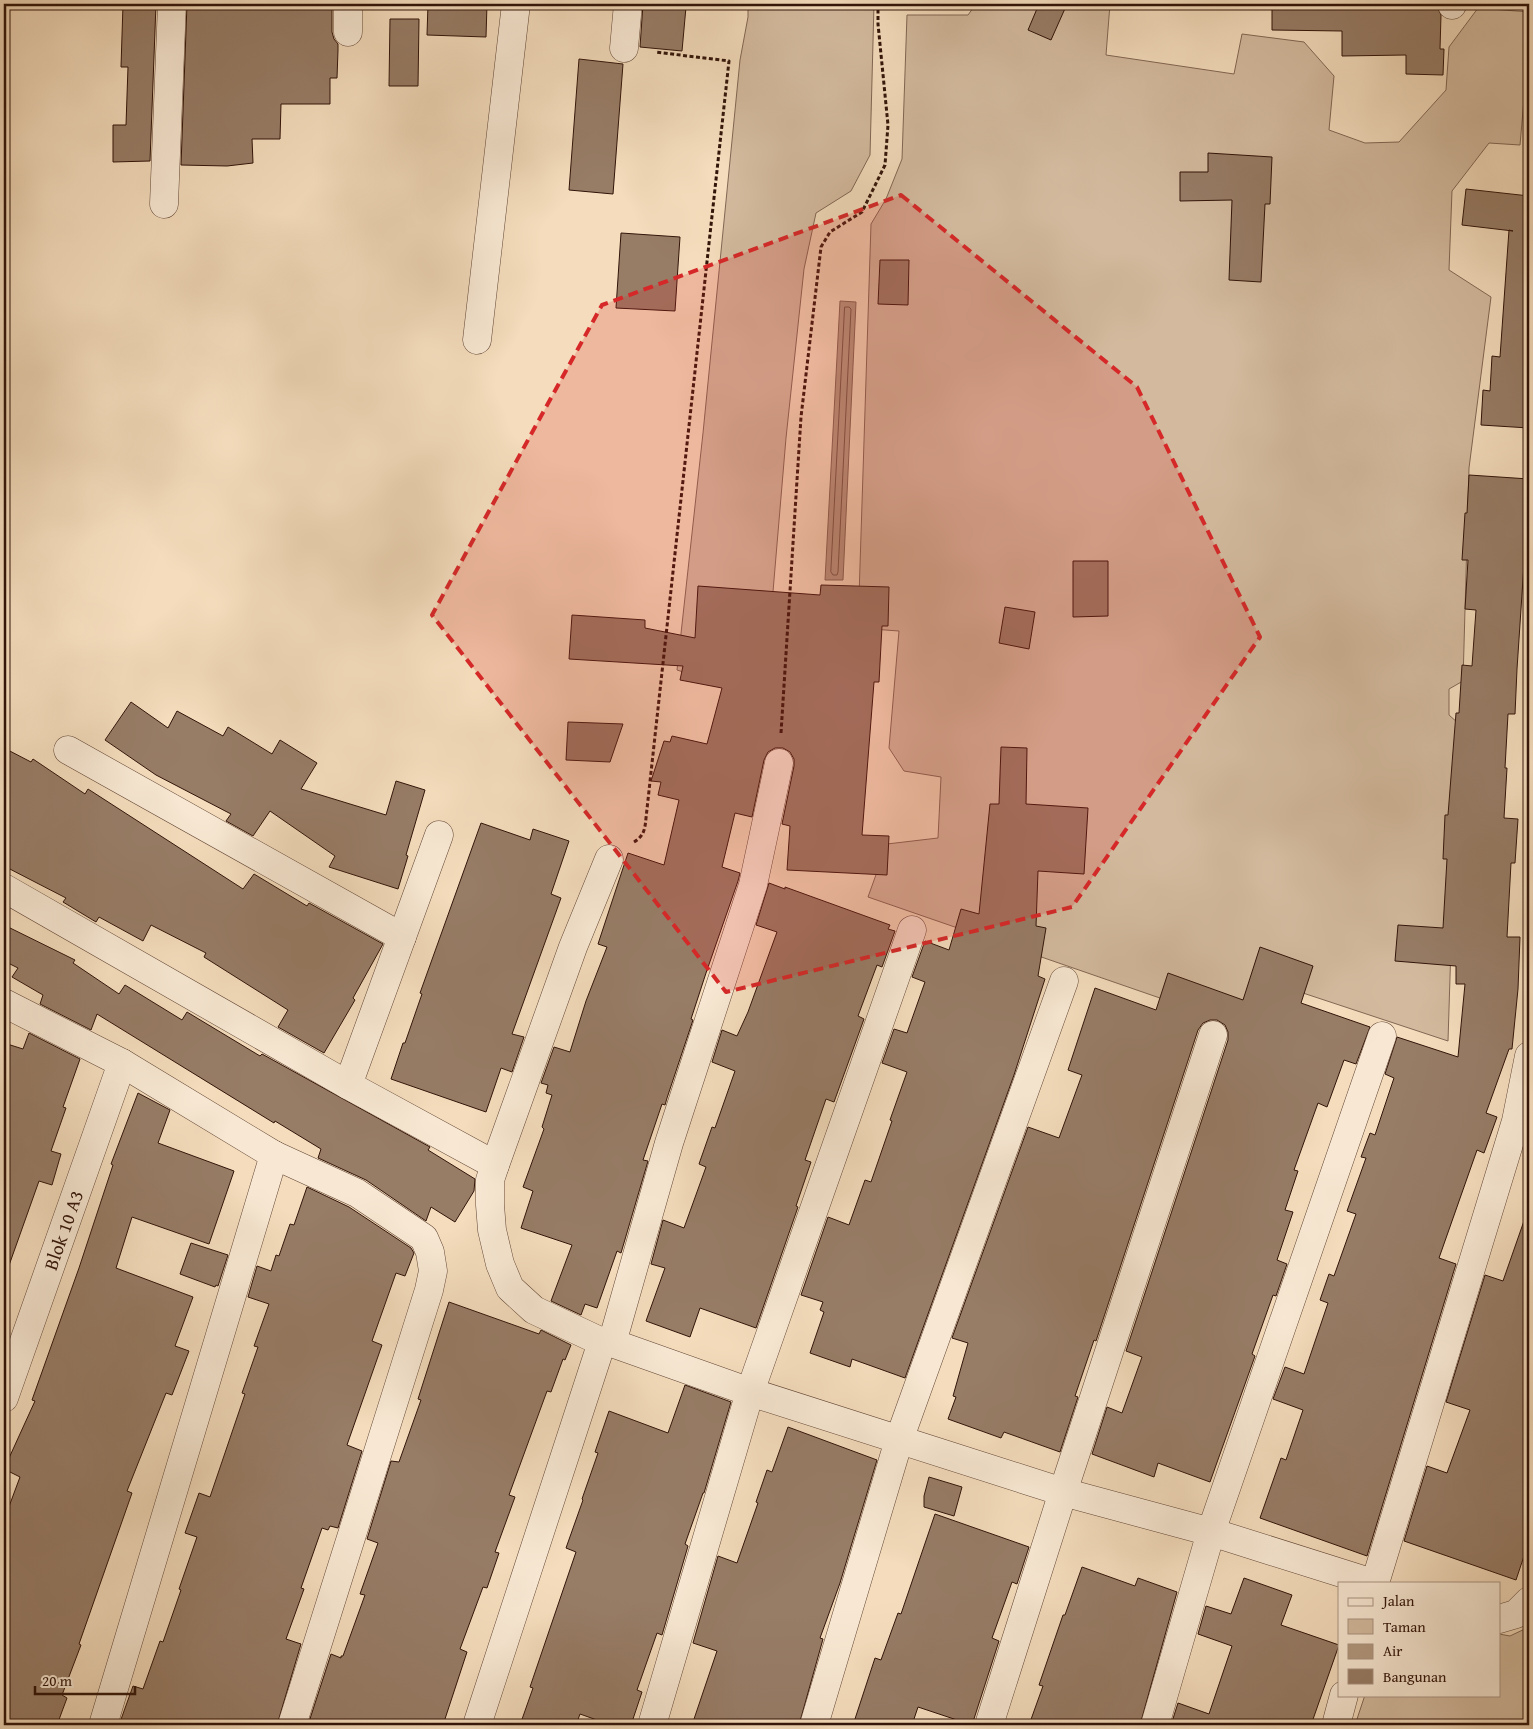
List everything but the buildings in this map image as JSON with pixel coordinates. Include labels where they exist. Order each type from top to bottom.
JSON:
[{"type":"street","points":[[164,204],[172,4]]},
{"type":"street","points":[[348,4],[348,32]]},
{"type":"street","points":[[477,340],[516,4]]},
{"type":"street","points":[[624,48],[628,4]]},
{"type":"street","points":[[68,750],[402,937]]},
{"type":"street","points":[[477,1725],[607,1342],[669,1142],[754,884],[779,762]]},
{"type":"street","points":[[348,1085],[439,834]]},
{"type":"street","points":[[609,859],[573,947],[490,1180],[492,1230],[500,1264],[510,1288],[534,1310],[607,1342],[750,1392],[1063,1492],[1211,1532],[1371,1582]]},
{"type":"street","points":[[4,888],[348,1085],[495,1165]]},
{"type":"street","points":[[652,1725],[750,1392],[912,930]]},
{"type":"street","points":[[814,1725],[899,1440],[1064,981]]},
{"type":"street","points":[[4,1003],[122,1063],[274,1154],[357,1193],[424,1238],[430,1252],[433,1271],[426,1299],[292,1725]]},
{"type":"street","points":[[989,1725],[1213,1034]]},
{"type":"street","points":[[1155,1725],[1211,1532],[1382,1036]]},
{"type":"street","points":[[1374,1582],[1516,1120],[1529,1056]]},
{"type":"street","name":"Blok 10 A3","points":[[4,1398],[122,1063]]},
{"type":"street","points":[[103,1725],[274,1154]]},
{"type":"street","points":[[1500,1618],[1516,1614],[1529,1601]]},
{"type":"street","points":[[1336,1725],[1344,1696]]},
{"type":"path","points":[[779,762],[801,417],[821,247],[830,232],[862,212],[885,165],[888,125],[878,24],[878,4]]},
{"type":"path","points":[[609,859],[641,838],[644,831],[729,61],[624,48]]},
{"type":"highlighted area","points":[[901,195],[1137,387],[1260,637],[1072,907],[726,992],[432,615],[602,305]]},
{"type":"green space","points":[[748,4],[874,4],[870,155],[851,191],[816,213],[804,269],[786,438],[764,698],[677,670],[703,433],[740,60],[748,17]]},
{"type":"green space","points":[[976,4],[1110,4],[1106,55],[1234,74],[1242,34],[1304,42],[1334,76],[1329,130],[1365,143],[1399,142],[1446,90],[1449,47],[1478,8],[1529,12],[1529,42],[1520,145],[1489,143],[1452,191],[1449,270],[1491,297],[1469,468],[1463,681],[1449,689],[1449,715],[1458,723],[1448,1041],[1303,993],[1287,1042],[868,897],[887,844],[938,838],[941,777],[904,771],[889,748],[899,631],[858,628],[871,224],[886,199],[902,159],[907,15],[968,15]]},
{"type":"green space","points":[[1529,1627],[1529,1725],[1355,1725],[1365,1696],[1500,1696],[1500,1634],[1510,1636]]},
{"type":"water","points":[[840,301],[856,302],[843,580],[825,580]]}]
